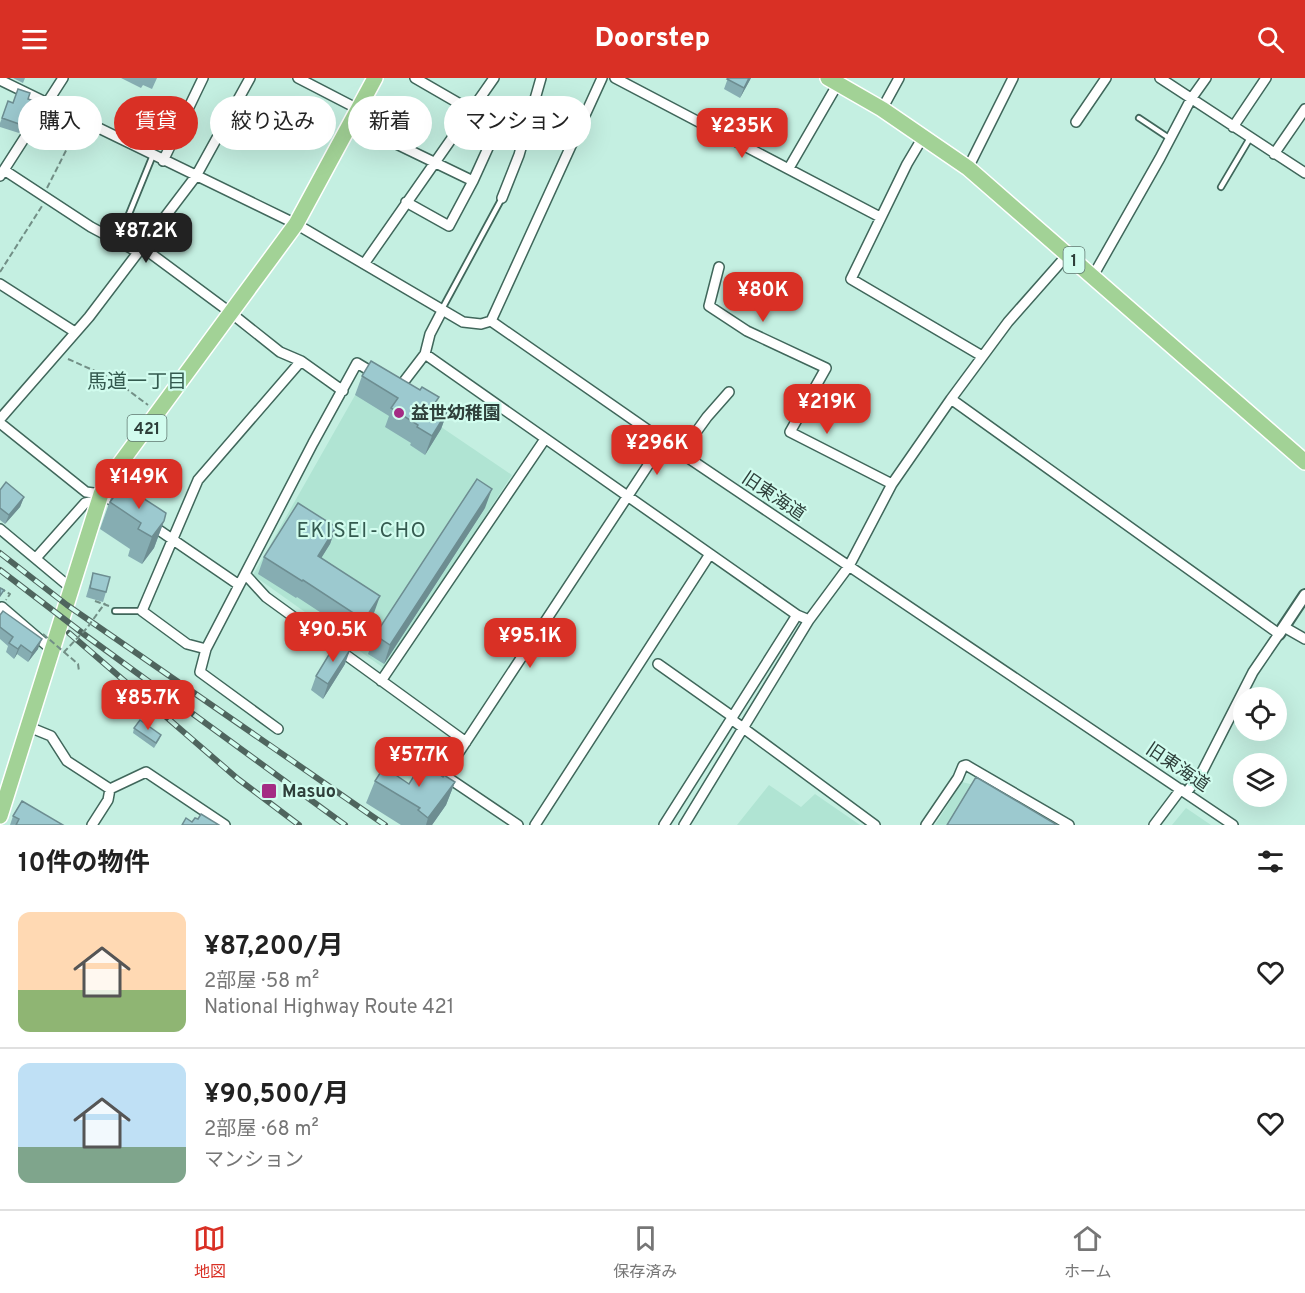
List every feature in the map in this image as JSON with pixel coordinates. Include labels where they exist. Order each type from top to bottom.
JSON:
[{"type":"highway","name":"421","points":[[365,96],[375,78]]},
{"type":"highway","name":"1","points":[[836,80],[968,168],[1305,462]]},
{"type":"highway","name":"421","points":[[0,816],[29,727],[58,651],[72,589],[100,497],[119,465],[296,224],[348,127]]},
{"type":"street","points":[[51,96],[63,78]]},
{"type":"street","points":[[163,160],[203,78]]},
{"type":"street","points":[[128,510],[86,492],[0,422],[75,332],[196,176],[250,78]]},
{"type":"street","points":[[298,78],[317,82],[348,110]]},
{"type":"street","points":[[415,78],[445,96]]},
{"type":"street","points":[[481,96],[494,78]]},
{"type":"street","points":[[536,96],[541,78]]},
{"type":"street","points":[[102,130],[296,224],[463,322],[481,324],[491,321],[602,78]]},
{"type":"street","points":[[615,78],[880,217]]},
{"type":"street","points":[[882,109],[899,78]]},
{"type":"street","points":[[968,168],[1013,78]]},
{"type":"street","points":[[1076,122],[1106,78]]},
{"type":"street","points":[[1160,78],[1305,173]]},
{"type":"street","points":[[1093,276],[1171,139],[1191,99],[1206,78]]},
{"type":"street","points":[[1233,127],[1266,78]]},
{"type":"street","points":[[0,80],[32,96]]},
{"type":"street","points":[[789,168],[836,80]]},
{"type":"street","points":[[1274,154],[1305,109]]},
{"type":"street","points":[[923,137],[880,217],[851,279],[982,356]]},
{"type":"street","points":[[18,145],[3,167],[45,197],[118,241],[140,250],[231,313],[279,352],[301,361],[343,391]]},
{"type":"street","points":[[364,264],[444,148]]},
{"type":"street","points":[[413,150],[473,181]]},
{"type":"street","points":[[406,202],[449,226],[487,150]]},
{"type":"street","points":[[502,198],[519,150]]},
{"type":"street","points":[[684,825],[808,620],[849,566],[892,484],[1008,322],[1068,254]]},
{"type":"street","points":[[719,267],[709,306],[747,331],[826,368],[790,432],[892,484]]},
{"type":"street","points":[[0,284],[75,332]]},
{"type":"street","points":[[278,729],[200,672],[206,649],[357,363],[399,388],[425,354],[430,334],[442,311]]},
{"type":"street","name":"旧東海道","points":[[491,321],[681,453],[1233,825]]},
{"type":"street","points":[[425,354],[627,497],[797,615],[808,620]]},
{"type":"street","points":[[206,649],[187,644],[142,611],[198,480],[301,361]]},
{"type":"street","points":[[681,453],[707,417],[729,392]]},
{"type":"street","points":[[951,399],[1281,630],[1305,639]]},
{"type":"street","points":[[381,681],[545,439]]},
{"type":"street","points":[[518,825],[444,775],[664,441]]},
{"type":"street","points":[[36,558],[85,503],[100,497]]},
{"type":"street","points":[[137,516],[173,538],[239,585]]},
{"type":"street","points":[[0,529],[72,589]]},
{"type":"street","points":[[535,825],[710,554]]},
{"type":"street","points":[[245,574],[266,597],[466,742]]},
{"type":"street","points":[[1154,825],[1202,772],[1253,672],[1305,595]]},
{"type":"street","points":[[0,610],[2,607],[58,651]]},
{"type":"street","points":[[664,825],[797,615]]},
{"type":"street","points":[[658,664],[875,825]]},
{"type":"street","points":[[29,727],[51,736],[67,761],[110,789]]},
{"type":"street","points":[[926,825],[958,778],[963,766],[966,765],[1069,825]]},
{"type":"street","points":[[110,789],[146,772],[225,825]]},
{"type":"street","points":[[92,825],[108,800],[110,789]]},
{"type":"lane","points":[[1139,118],[1171,139]]},
{"type":"lane","points":[[1221,187],[1250,138]]},
{"type":"lane","points":[[118,241],[153,155]]},
{"type":"lane","points":[[442,311],[502,198]]},
{"type":"lane","points":[[115,611],[142,611]]},
{"type":"path","points":[[0,273],[45,197],[67,150]]},
{"type":"path","points":[[57,354],[113,379],[150,407]]},
{"type":"path","points":[[95,601],[105,603],[115,611]]},
{"type":"path","points":[[58,651],[87,628],[105,603]]},
{"type":"path","points":[[43,634],[58,651],[78,664],[79,671]]},
{"type":"shaded area","points":[[366,376],[512,475],[385,669],[253,575]]},
{"type":"shaded area","points":[[962,782],[974,785],[1046,825],[935,825]]},
{"type":"shaded area","points":[[769,785],[801,807],[815,794],[860,825],[737,825]]},
{"type":"shaded area","points":[[1186,808],[1211,825],[1172,825]]},
{"type":"building","points":[[728,78],[749,78],[744,88]]},
{"type":"building","points":[[18,89],[30,93],[29,96],[18,96],[18,124],[2,118],[8,101],[13,103]]},
{"type":"building","points":[[371,361],[420,390],[422,387],[439,397],[435,403],[448,410],[432,436],[391,408],[398,398],[362,376]]},
{"type":"building","points":[[477,479],[492,489],[390,645],[375,635]]},
{"type":"building","points":[[6,482],[24,497],[9,515],[0,508],[0,490]]},
{"type":"building","points":[[118,482],[166,513],[164,521],[152,537],[138,529],[141,523],[110,502],[116,494],[113,492]]},
{"type":"building","points":[[298,503],[336,527],[318,556],[380,596],[364,620],[264,557]]},
{"type":"building","points":[[93,573],[110,577],[106,592],[90,588]]},
{"type":"building","points":[[3,611],[42,639],[32,653],[21,645],[18,649],[9,643],[13,637],[0,627],[0,615]]},
{"type":"building","points":[[336,643],[350,650],[328,684],[316,676]]},
{"type":"building","points":[[140,720],[161,735],[156,743],[134,728]]},
{"type":"building","points":[[422,763],[455,782],[428,818],[418,810],[420,808],[375,781],[384,767],[409,784]]},
{"type":"building","points":[[976,777],[1057,825],[947,825]]},
{"type":"building","points":[[22,801],[63,825],[16,825],[19,819],[13,816]]},
{"type":"building","points":[[201,814],[219,825],[182,825],[186,818],[192,822]]},
{"type":"railway","points":[[0,553],[67,605],[385,825]]},
{"type":"railway","points":[[0,570],[345,825]]},
{"type":"railway","points":[[69,633],[238,779],[299,825]]},
{"type":"place","name":"益世幼稚園","points":[[399,413]]},
{"type":"place","name":"Masuo","points":[[269,791]]},
{"type":"district","name":"馬道一丁目","points":[[137,381]]},
{"type":"district","name":"EKISEI-CHO","points":[[362,530]]}]
